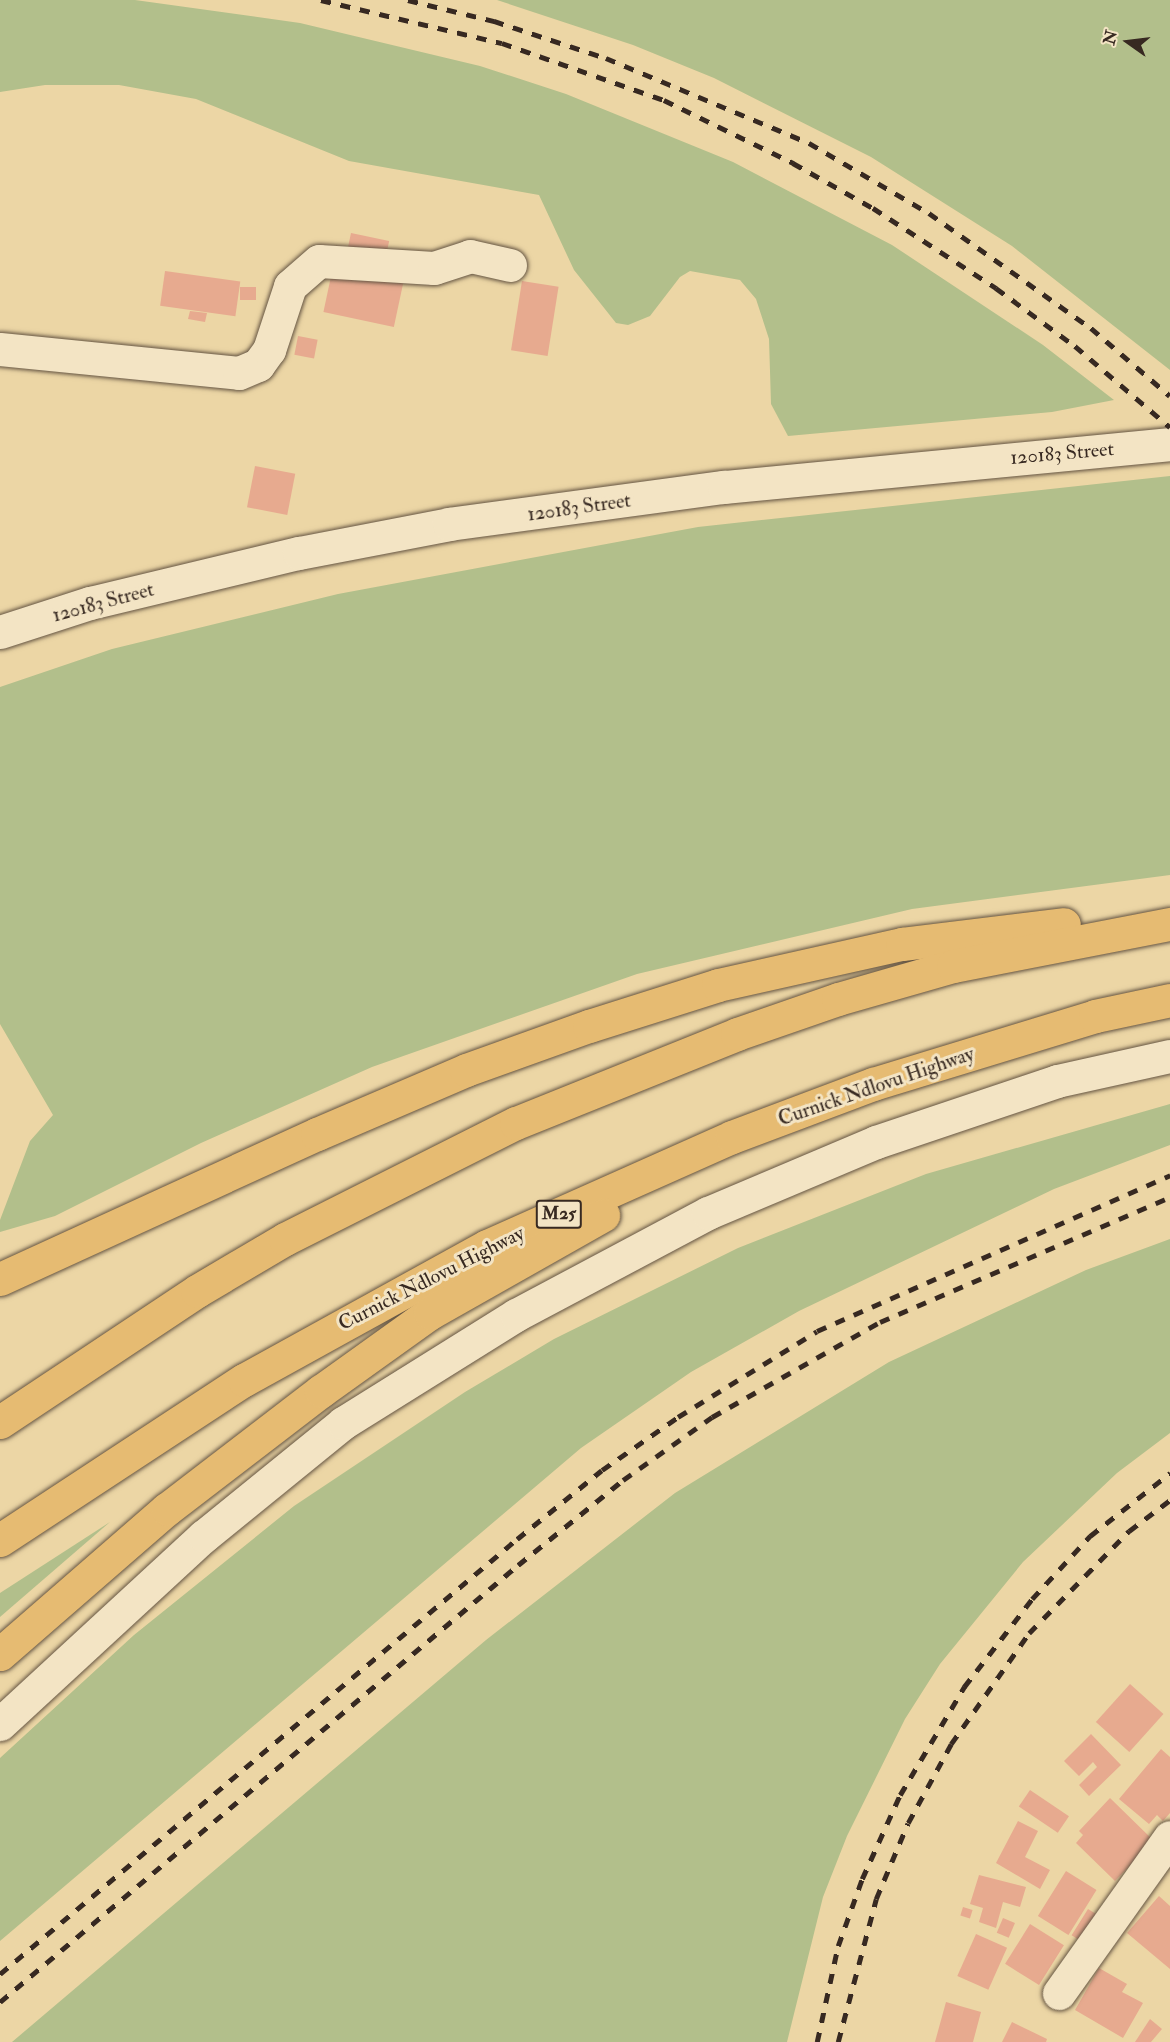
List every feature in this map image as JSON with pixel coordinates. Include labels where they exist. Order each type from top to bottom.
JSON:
[{"type":"main road","points":[[0,1279],[466,1070],[718,985],[902,944],[1170,911]]},
{"type":"main road","points":[[0,1422],[197,1291],[285,1239],[516,1123],[736,1034],[838,999],[953,966],[1170,924]]},
{"type":"main road","name":"Curnick Ndlovu Highway","points":[[0,1540],[244,1380],[379,1302],[487,1246],[761,1126],[884,1080],[1095,1016],[1170,1000]]},
{"type":"main road","points":[[0,1654],[167,1509],[430,1313],[761,1126]]},
{"type":"street","points":[[0,349],[239,373],[258,365],[269,350],[290,286],[319,261],[434,268],[470,256],[510,265]]},
{"type":"street","name":"120183 Street","points":[[0,632],[90,603],[288,555],[449,524],[724,487],[1170,444]]},
{"type":"street","points":[[0,1724],[204,1536],[343,1423],[516,1315],[708,1213],[876,1142],[1057,1081],[1170,1056]]},
{"type":"street","points":[[1059,1993],[1170,1837]]},
{"type":"green space","points":[[0,0],[135,0],[300,23],[480,66],[566,94],[733,162],[892,245],[1043,345],[1114,400],[1052,412],[788,436],[771,404],[769,339],[756,299],[740,280],[690,271],[680,277],[650,316],[628,325],[616,323],[574,270],[539,195],[349,161],[196,99],[119,85],[45,85],[0,92]]},
{"type":"green space","points":[[497,0],[1170,0],[1170,370],[1012,246],[871,157],[714,78],[633,45]]},
{"type":"green space","points":[[1170,476],[1170,875],[912,909],[637,974],[372,1067],[201,1143],[55,1216],[0,1232],[0,1220],[30,1141],[53,1115],[0,1024],[0,687],[112,649],[338,594],[698,527]]},
{"type":"green space","points":[[1170,1104],[1170,1145],[1054,1189],[799,1311],[691,1372],[581,1448],[0,1941],[0,1758],[134,1635],[294,1506],[465,1392],[554,1339],[738,1248],[926,1174]]},
{"type":"green space","points":[[1170,1239],[1170,1433],[1117,1473],[1023,1562],[940,1664],[905,1719],[847,1836],[823,1897],[787,2042],[12,2042],[486,1640],[675,1493],[889,1362],[1086,1270]]},
{"type":"green space","points":[[110,1522],[0,1617],[0,1593]]},
{"type":"building","points":[[351,233],[389,241],[386,255],[348,247]]},
{"type":"building","points":[[333,267],[403,282],[394,327],[323,312]]},
{"type":"building","points":[[165,271],[240,282],[235,316],[160,306]]},
{"type":"building","points":[[522,281],[559,287],[548,356],[511,350]]},
{"type":"building","points":[[240,287],[256,287],[256,300],[240,300]]},
{"type":"building","points":[[190,311],[207,313],[205,322],[188,319]]},
{"type":"building","points":[[298,336],[318,340],[314,358],[294,355]]},
{"type":"building","points":[[255,466],[295,474],[287,515],[247,507]]},
{"type":"building","points":[[1130,1684],[1163,1714],[1129,1752],[1096,1722]]},
{"type":"building","points":[[1091,1734],[1121,1765],[1089,1796],[1079,1785],[1097,1767],[1093,1762],[1079,1776],[1064,1761]]},
{"type":"building","points":[[1161,1749],[1170,1757],[1170,1813],[1163,1821],[1157,1815],[1149,1824],[1119,1799]]},
{"type":"building","points":[[1030,1790],[1069,1816],[1058,1833],[1019,1807]]},
{"type":"building","points":[[1110,1798],[1154,1841],[1115,1881],[1076,1843],[1083,1835],[1079,1831]]},
{"type":"building","points":[[1018,1821],[1038,1831],[1025,1857],[1050,1870],[1040,1889],[996,1863]]},
{"type":"building","points":[[1066,1871],[1097,1890],[1068,1935],[1038,1916]]},
{"type":"building","points":[[979,1875],[1026,1887],[1020,1907],[1003,1902],[996,1928],[979,1922],[983,1908],[970,1904]]},
{"type":"building","points":[[1159,1896],[1170,1906],[1170,1969],[1127,1933]]},
{"type":"building","points":[[963,1907],[973,1910],[970,1919],[960,1916]]},
{"type":"building","points":[[1088,1909],[1104,1919],[1088,1945],[1072,1935]]},
{"type":"building","points":[[1003,1918],[1015,1923],[1009,1938],[997,1933]]},
{"type":"building","points":[[1030,1924],[1064,1945],[1039,1985],[1005,1964]]},
{"type":"building","points":[[976,1934],[1007,1948],[988,1990],[957,1976]]},
{"type":"building","points":[[1099,1968],[1127,1984],[1122,1992],[1143,2003],[1123,2038],[1075,2010]]},
{"type":"building","points":[[946,2002],[981,2012],[973,2042],[935,2042]]},
{"type":"building","points":[[1150,2019],[1162,2029],[1151,2042],[1135,2042]]},
{"type":"building","points":[[1012,2022],[1047,2039],[1046,2042],[1002,2042]]},
{"type":"railway","points":[[321,0],[502,43],[664,100],[793,163],[873,208],[996,288],[1075,346],[1170,427]]},
{"type":"railway","points":[[408,0],[494,21],[606,58],[809,143],[929,213],[1091,328],[1170,396]]},
{"type":"railway","points":[[0,1974],[517,1539],[602,1470],[678,1417],[817,1331],[1170,1175]]},
{"type":"railway","points":[[0,2002],[518,1565],[623,1480],[712,1417],[880,1322],[1170,1197]]},
{"type":"railway","points":[[817,2042],[838,1946],[862,1879],[900,1795],[964,1687],[1032,1599],[1090,1536],[1170,1473]]},
{"type":"railway","points":[[838,2042],[876,1899],[908,1823],[951,1744],[1029,1633],[1129,1531],[1170,1500]]}]
